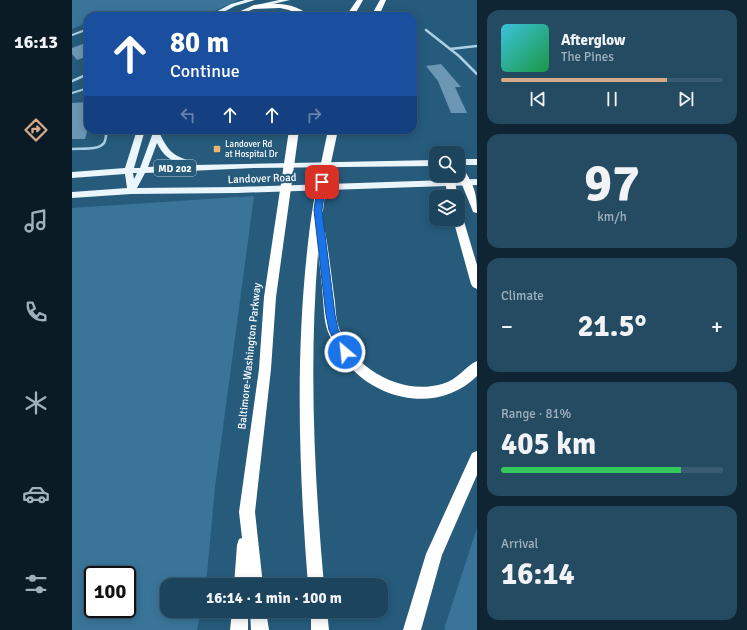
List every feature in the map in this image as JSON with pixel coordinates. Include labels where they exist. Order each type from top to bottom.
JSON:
[{"type":"highway","points":[[352,12],[360,0]]},
{"type":"highway","points":[[377,12],[383,0]]},
{"type":"highway","points":[[253,4],[282,5],[303,12]]},
{"type":"highway","name":"Baltimore-Washington Parkway","points":[[254,578],[247,512],[265,369],[270,297],[286,196],[293,134]]},
{"type":"highway","points":[[315,578],[310,521],[305,371],[309,296],[318,204],[332,134]]},
{"type":"highway","points":[[465,174],[472,182],[477,209]]},
{"type":"highway","points":[[318,204],[333,330],[345,352],[361,371],[385,385],[411,392],[425,393],[449,388],[462,381],[477,367]]},
{"type":"highway","points":[[460,226],[477,284]]},
{"type":"highway","points":[[412,630],[434,554],[477,458]]},
{"type":"highway","points":[[242,578],[247,512]]},
{"type":"highway","points":[[239,630],[240,618]]},
{"type":"highway","points":[[259,618],[260,630]]},
{"type":"highway","points":[[319,618],[320,630]]},
{"type":"main road","points":[[219,12],[234,5],[287,0]]},
{"type":"main road","points":[[239,12],[253,4]]},
{"type":"main road","points":[[131,191],[129,170],[140,134]]},
{"type":"main road","points":[[131,191],[143,170],[156,134]]},
{"type":"main road","points":[[158,134],[165,151],[172,157],[179,161],[207,167]]},
{"type":"main road","points":[[465,162],[477,162]]},
{"type":"main road","name":"Landover Road","points":[[72,175],[129,170],[207,167],[429,163]]},
{"type":"main road","name":"Landover Road","points":[[72,195],[131,191],[237,190],[429,180]]},
{"type":"street","points":[[426,30],[450,49],[477,74]]},
{"type":"street","points":[[450,49],[477,46]]},
{"type":"street","points":[[72,81],[84,76]]},
{"type":"lane","points":[[72,35],[84,30]]},
{"type":"lane","points":[[72,93],[84,89]]},
{"type":"lane","points":[[72,149],[100,145],[104,143],[106,134]]},
{"type":"shaded area","points":[[72,0],[239,0],[212,12],[84,12],[84,24],[72,29]]},
{"type":"shaded area","points":[[254,196],[215,487],[207,578],[160,578],[160,618],[200,618],[197,630],[72,630],[72,208]]},
{"type":"shaded area","points":[[477,528],[477,630],[445,630],[445,626]]},
{"type":"building","points":[[84,44],[84,57],[77,60],[72,54],[72,48]]},
{"type":"building","points":[[441,64],[461,87],[455,87],[467,113],[451,113],[438,81],[426,66]]},
{"type":"building","points":[[84,102],[84,134],[86,134],[85,139],[72,139],[72,103]]},
{"type":"place","name":"Landover Rd at Hospital Dr","points":[[217,149]]},
{"type":"route","points":[[322,182],[318,210],[333,330],[345,352]]}]
